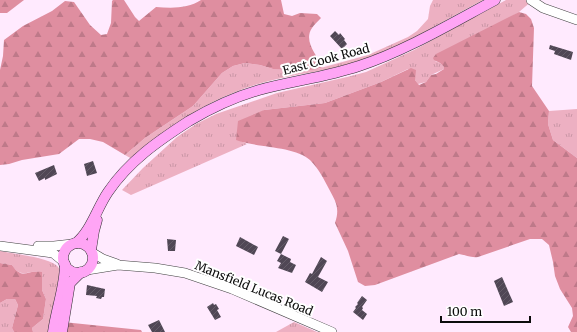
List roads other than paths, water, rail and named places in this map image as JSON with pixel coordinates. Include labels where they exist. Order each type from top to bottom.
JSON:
[{"type":"main road","name":"East Cook Road","points":[[74,243],[82,238],[98,208],[118,179],[138,157],[149,148],[204,112],[234,98],[258,90],[347,70],[373,62],[495,0]]},
{"type":"main road","name":"East Cook Road","points":[[92,251],[96,222],[102,212],[130,174],[162,140]]},
{"type":"main road","points":[[54,332],[59,301],[64,285],[64,253],[66,249],[74,243],[85,244],[92,251],[93,262],[70,283],[62,332]]},
{"type":"main road","points":[[64,263],[72,271],[84,271]]},
{"type":"street","points":[[531,0],[543,8],[577,20]]},
{"type":"street","points":[[4,247],[54,246],[74,243]]},
{"type":"street","points":[[4,247],[53,253],[64,263]]},
{"type":"street","name":"Mansfield Lucas Road","points":[[92,251],[103,260],[118,265],[170,270],[201,278],[232,289],[332,332]]},
{"type":"street","name":"Mansfield Lucas Road","points":[[84,271],[118,265]]}]
